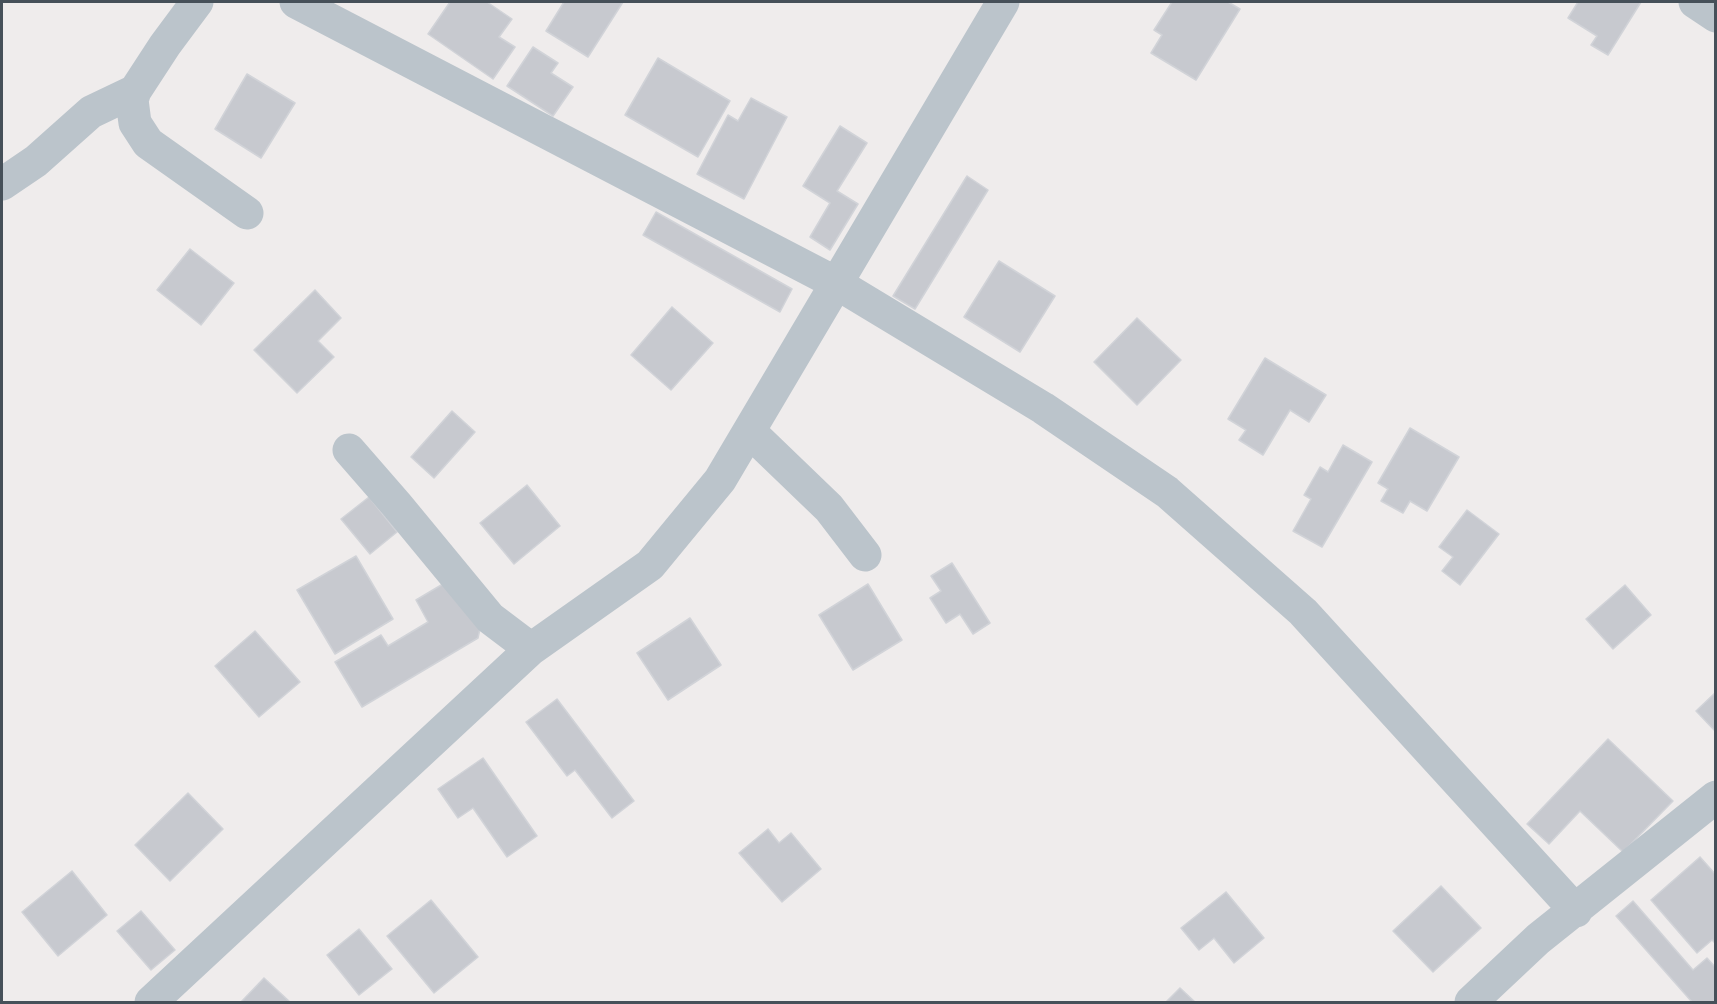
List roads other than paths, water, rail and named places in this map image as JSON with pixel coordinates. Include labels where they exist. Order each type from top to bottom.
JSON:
[{"type":"street","points":[[197,2],[135,91],[132,100],[135,123],[148,142],[247,213]]},
{"type":"street","points":[[296,2],[836,283],[1043,408],[1167,492],[1303,612],[1576,911]]},
{"type":"street","points":[[152,1002],[531,649],[650,565],[720,480],[1003,2]]},
{"type":"street","points":[[1695,2],[1716,16]]},
{"type":"street","points":[[2,184],[36,161],[91,112],[135,91]]},
{"type":"street","points":[[749,431],[829,508],[865,555]]},
{"type":"street","points":[[349,450],[490,618],[531,649]]},
{"type":"street","points":[[1471,1002],[1538,939],[1576,911],[1716,797]]}]
